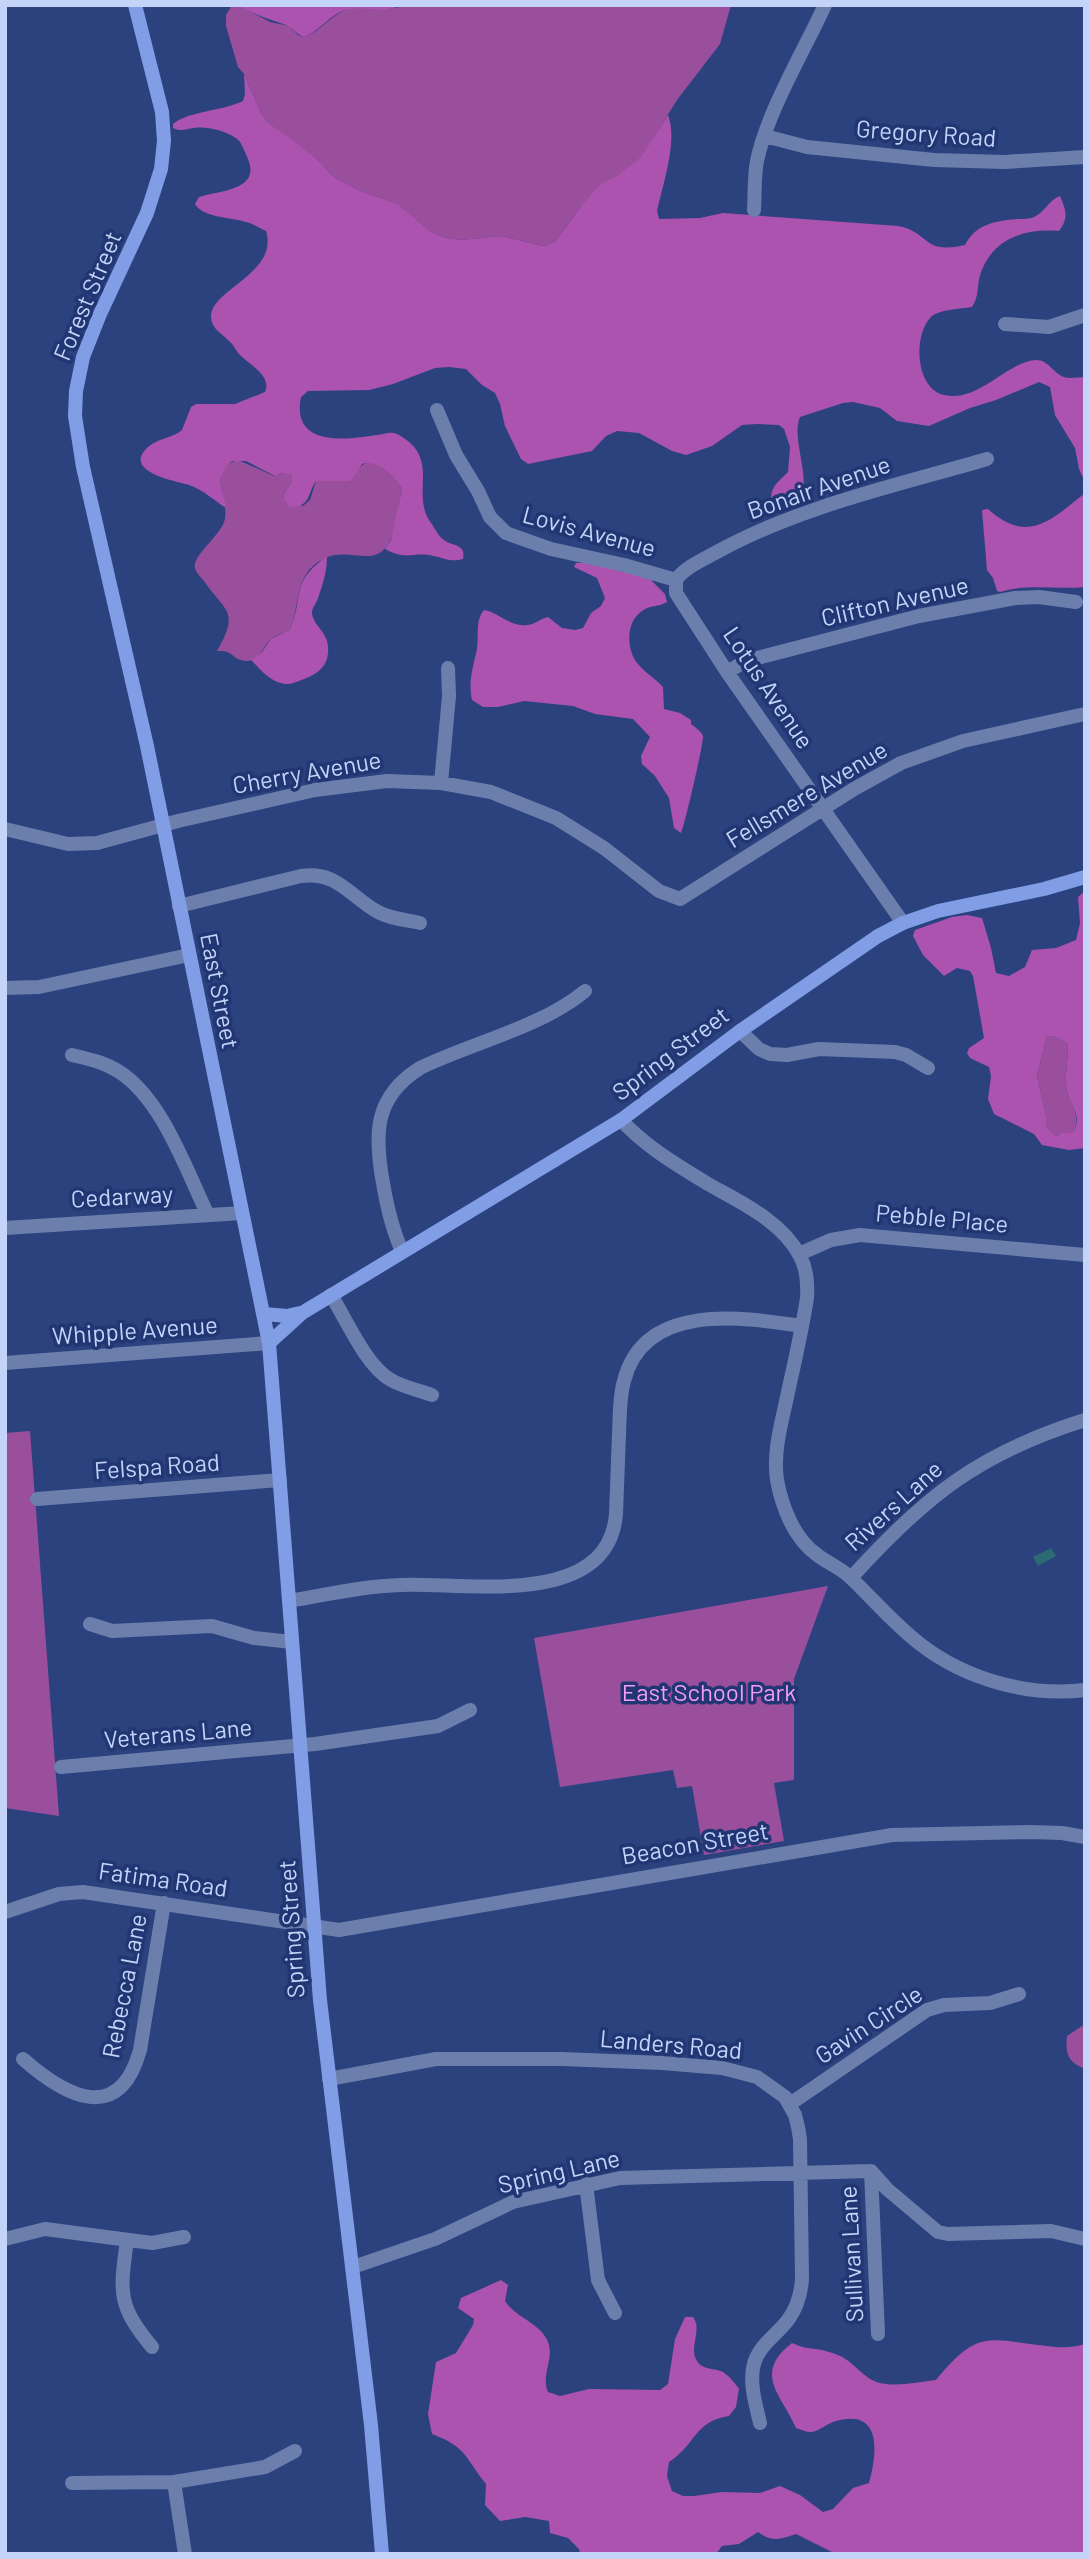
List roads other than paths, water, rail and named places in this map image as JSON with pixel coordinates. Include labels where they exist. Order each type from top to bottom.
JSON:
[{"type":"main road","name":"Forest Street","points":[[125,648],[83,467],[75,404],[83,357],[100,314],[148,213],[161,169],[164,141],[162,112],[135,5]]},
{"type":"main road","name":"East Street","points":[[125,648],[269,1343]]},
{"type":"main road","name":"Spring Street","points":[[382,2554],[353,2267],[320,2000],[269,1343],[302,1313],[621,1120],[740,1031],[853,953],[903,923],[938,911],[1044,889],[1085,877]]},
{"type":"main road","name":"Spring Street","points":[[264,1314],[302,1313]]},
{"type":"street","points":[[754,210],[757,160],[765,136],[825,5]]},
{"type":"street","name":"Gregory Road","points":[[765,136],[807,147],[934,160],[1004,162],[1085,157]]},
{"type":"street","points":[[1005,324],[1049,327],[1085,315]]},
{"type":"street","name":"Lovis Avenue","points":[[437,410],[456,455],[478,491],[489,517],[506,533],[551,550],[624,565],[676,580]]},
{"type":"street","name":"Bonair Avenue","points":[[676,580],[687,569],[737,541],[794,516],[987,460]]},
{"type":"street","name":"Lotus Avenue","points":[[676,580],[676,593],[727,671],[903,923]]},
{"type":"street","name":"Clifton Avenue","points":[[727,671],[746,661],[937,612],[1021,597],[1076,602]]},
{"type":"street","points":[[441,783],[449,696],[448,668]]},
{"type":"street","name":"Fellsmere Avenue","points":[[681,899],[876,776],[936,750],[1018,727],[1085,714]]},
{"type":"street","name":"Cherry Avenue","points":[[5,829],[56,842],[83,845],[119,839],[233,808],[341,786],[387,781],[441,783],[498,794],[556,818],[604,848],[659,891],[681,899]]},
{"type":"street","points":[[179,906],[301,876],[316,875],[334,880],[378,912],[420,923]]},
{"type":"street","points":[[5,988],[23,989],[49,985],[189,955]]},
{"type":"street","points":[[402,1251],[390,1219],[377,1146],[380,1118],[392,1093],[404,1079],[420,1068],[535,1020],[586,991]]},
{"type":"street","points":[[740,1031],[759,1049],[770,1054],[787,1055],[819,1049],[895,1052],[928,1068]]},
{"type":"street","points":[[72,1055],[116,1070],[144,1094],[169,1134],[208,1215]]},
{"type":"street","points":[[621,1120],[667,1158],[766,1219],[799,1254],[807,1283],[802,1326],[776,1452],[778,1484],[786,1511],[803,1542],[817,1555],[851,1577],[877,1606],[921,1645],[962,1668],[996,1682],[1025,1689],[1055,1692],[1085,1690]]},
{"type":"street","name":"Cedarway","points":[[5,1228],[242,1213]]},
{"type":"street","name":"Pebble Place","points":[[799,1254],[831,1240],[860,1235],[1085,1255]]},
{"type":"street","points":[[331,1295],[372,1363],[383,1374],[395,1382],[432,1395]]},
{"type":"street","points":[[289,1601],[399,1585],[517,1588],[542,1583],[583,1568],[602,1554],[613,1533],[622,1389],[628,1368],[647,1342],[664,1329],[695,1320],[757,1321],[802,1326]]},
{"type":"street","name":"Whipple Avenue","points":[[5,1363],[269,1343]]},
{"type":"street","name":"Rivers Lane","points":[[851,1577],[918,1509],[955,1479],[989,1458],[1029,1439],[1085,1420]]},
{"type":"street","name":"Felspa Road","points":[[37,1499],[280,1480]]},
{"type":"street","points":[[90,1624],[112,1632],[212,1626],[262,1640],[292,1642]]},
{"type":"street","name":"Veterans Lane","points":[[61,1766],[300,1746],[435,1727],[470,1710]]},
{"type":"street","name":"Beacon Street","points":[[316,1927],[341,1929],[892,1835],[1030,1832],[1085,1837]]},
{"type":"street","name":"Fatima Road","points":[[5,1912],[73,1892],[103,1894],[316,1927]]},
{"type":"street","name":"Rebecca Lane","points":[[23,2059],[64,2090],[81,2097],[109,2094],[124,2083],[140,2050],[164,1903]]},
{"type":"street","name":"Gavin Circle","points":[[790,2104],[927,2010],[944,2005],[990,2003],[1019,1994]]},
{"type":"street","name":"Landers Road","points":[[329,2079],[436,2059],[562,2059],[662,2063],[722,2068],[749,2074],[772,2086],[790,2104]]},
{"type":"street","points":[[760,2423],[753,2392],[754,2365],[764,2345],[792,2315],[801,2288],[800,2139],[790,2104]]},
{"type":"street","points":[[871,2171],[906,2206],[941,2233],[1051,2231],[1085,2239]]},
{"type":"street","name":"Spring Lane","points":[[353,2267],[435,2239],[508,2203],[586,2184],[620,2178],[871,2171]]},
{"type":"street","name":"Sullivan Lane","points":[[871,2171],[878,2334]]},
{"type":"street","points":[[586,2184],[598,2280],[615,2313]]},
{"type":"street","points":[[5,2239],[35,2230],[54,2229],[159,2243],[184,2237]]},
{"type":"street","points":[[127,2240],[122,2281],[124,2304],[135,2326],[152,2347]]},
{"type":"street","points":[[72,2483],[174,2482],[265,2468],[295,2451]]},
{"type":"street","points":[[174,2482],[185,2554]]},
{"type":"park label","name":"East School Park","points":[[709,1693]]}]
